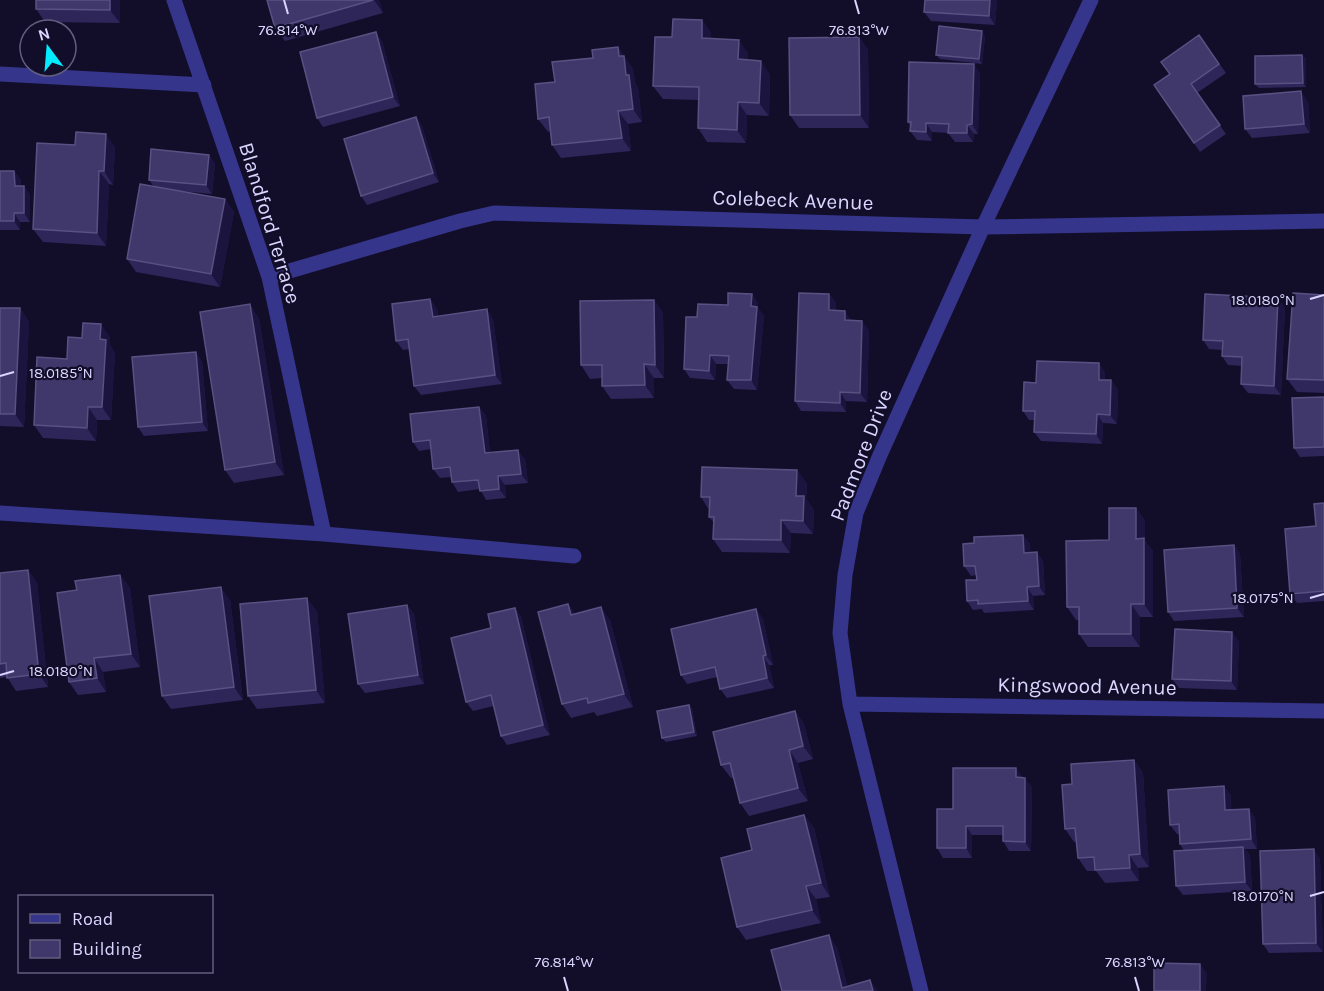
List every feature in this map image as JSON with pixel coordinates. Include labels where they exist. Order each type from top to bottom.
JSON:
[{"type":"street","name":"Blandford Terrace","points":[[174,0],[270,277],[324,534]]},
{"type":"street","name":"Padmore Drive","points":[[921,991],[850,704],[840,633],[845,575],[856,513],[880,455],[982,227],[1091,0]]},
{"type":"street","points":[[0,74],[204,85]]},
{"type":"street","name":"Colebeck Avenue","points":[[270,277],[494,213],[982,227],[1324,220]]},
{"type":"street","points":[[0,513],[324,534],[574,556]]},
{"type":"street","name":"Kingswood Avenue","points":[[850,704],[1324,711]]},
{"type":"building","points":[[36,0],[110,0],[110,10],[36,9]]},
{"type":"building","points":[[267,0],[373,0],[275,28]]},
{"type":"building","points":[[925,0],[990,0],[989,16],[924,12]]},
{"type":"building","points":[[673,19],[702,20],[702,38],[739,40],[738,59],[761,61],[759,103],[738,102],[737,130],[698,128],[699,87],[653,86],[655,37],[672,37]]},
{"type":"building","points":[[939,26],[982,31],[979,59],[936,55]]},
{"type":"building","points":[[376,32],[393,97],[317,118],[300,52]]},
{"type":"building","points":[[1199,35],[1219,64],[1191,84],[1220,125],[1194,143],[1154,85],[1170,74],[1161,62]]},
{"type":"building","points":[[859,37],[860,115],[790,115],[789,38]]},
{"type":"building","points":[[618,47],[619,56],[624,56],[626,75],[629,75],[633,109],[618,111],[622,138],[552,145],[549,117],[538,119],[535,84],[555,82],[552,62],[593,58],[592,50]]},
{"type":"building","points":[[1302,55],[1303,83],[1255,84],[1255,56]]},
{"type":"building","points":[[909,62],[974,64],[972,124],[967,125],[967,133],[948,133],[949,124],[926,123],[926,132],[910,131],[911,122],[908,122]]},
{"type":"building","points":[[1301,91],[1304,124],[1245,129],[1243,96]]},
{"type":"building","points":[[416,117],[433,173],[361,196],[344,139]]},
{"type":"building","points":[[76,132],[106,134],[104,171],[99,171],[97,233],[33,229],[37,143],[75,145]]},
{"type":"building","points":[[151,149],[209,155],[206,185],[149,180]]},
{"type":"building","points":[[0,171],[14,171],[15,186],[24,186],[24,213],[14,213],[14,221],[0,221]]},
{"type":"building","points":[[140,184],[225,199],[211,274],[127,259]]},
{"type":"building","points":[[728,293],[752,294],[751,306],[757,307],[751,380],[727,380],[729,356],[710,355],[709,371],[684,369],[686,317],[697,317],[698,304],[728,305]]},
{"type":"building","points":[[799,293],[829,294],[829,310],[845,311],[845,320],[862,321],[860,393],[840,392],[840,403],[795,401]]},
{"type":"building","points":[[1293,293],[1324,295],[1324,380],[1287,379]]},
{"type":"building","points":[[1205,294],[1278,298],[1274,386],[1241,384],[1242,357],[1222,356],[1223,341],[1203,340]]},
{"type":"building","points":[[430,299],[433,317],[487,309],[495,375],[414,386],[408,339],[396,341],[392,304]]},
{"type":"building","points":[[654,300],[655,365],[644,364],[645,385],[602,386],[602,365],[581,365],[580,301]]},
{"type":"building","points":[[250,304],[275,462],[225,470],[200,312]]},
{"type":"building","points":[[0,308],[20,308],[15,414],[0,414]]},
{"type":"building","points":[[83,323],[101,324],[100,339],[106,340],[102,407],[88,407],[87,428],[34,425],[37,357],[67,359],[68,337],[82,338]]},
{"type":"building","points":[[196,352],[202,422],[138,427],[132,357]]},
{"type":"building","points":[[1037,361],[1099,363],[1099,380],[1111,380],[1110,415],[1097,414],[1096,434],[1034,432],[1035,411],[1023,411],[1024,382],[1036,383]]},
{"type":"building","points":[[1324,397],[1324,447],[1294,448],[1292,398]]},
{"type":"building","points":[[479,407],[485,453],[518,450],[521,474],[498,476],[499,489],[480,491],[478,480],[452,482],[450,467],[433,469],[430,440],[413,442],[410,414]]},
{"type":"building","points":[[702,467],[797,470],[796,496],[804,496],[803,521],[781,520],[781,540],[713,539],[714,517],[709,517],[710,497],[701,497]]},
{"type":"building","points":[[1324,503],[1324,591],[1290,594],[1285,529],[1316,526],[1314,504]]},
{"type":"building","points":[[1109,508],[1136,508],[1136,539],[1144,538],[1144,604],[1131,604],[1131,634],[1079,634],[1079,607],[1067,607],[1066,541],[1109,540]]},
{"type":"building","points":[[1023,535],[1024,553],[1037,552],[1039,586],[1027,587],[1028,601],[978,604],[978,600],[967,601],[966,580],[977,580],[975,566],[964,566],[963,544],[974,543],[974,537]]},
{"type":"building","points":[[1234,545],[1237,608],[1168,612],[1164,550]]},
{"type":"building","points":[[28,570],[39,674],[7,678],[6,663],[0,664],[0,573]]},
{"type":"building","points":[[120,575],[131,654],[94,658],[97,678],[69,682],[57,593],[77,590],[75,581]]},
{"type":"building","points":[[221,587],[234,687],[162,696],[149,596]]},
{"type":"building","points":[[307,598],[316,690],[248,696],[240,604]]},
{"type":"building","points":[[568,604],[571,615],[601,607],[624,694],[588,703],[587,698],[562,704],[538,612]]},
{"type":"building","points":[[407,605],[418,675],[358,684],[348,614]]},
{"type":"building","points":[[515,608],[543,725],[501,736],[491,695],[466,702],[451,638],[491,628],[488,614]]},
{"type":"building","points":[[756,609],[766,655],[763,656],[767,678],[720,689],[715,667],[681,675],[671,629]]},
{"type":"building","points":[[1175,629],[1232,632],[1231,681],[1172,679]]},
{"type":"building","points":[[689,705],[694,732],[662,738],[657,711]]},
{"type":"building","points":[[795,711],[803,746],[789,750],[798,788],[740,803],[730,763],[721,765],[713,732]]},
{"type":"building","points":[[1134,760],[1140,854],[1129,855],[1130,868],[1095,870],[1094,857],[1078,858],[1075,828],[1065,829],[1062,785],[1072,784],[1071,764]]},
{"type":"building","points":[[953,768],[1016,768],[1016,777],[1025,778],[1025,842],[1003,841],[1003,826],[966,826],[966,848],[937,848],[937,809],[953,809]]},
{"type":"building","points":[[1224,786],[1225,810],[1249,809],[1251,839],[1180,844],[1179,824],[1170,825],[1168,790]]},
{"type":"building","points":[[804,815],[821,883],[806,886],[812,910],[737,927],[721,858],[752,850],[747,829]]},
{"type":"building","points":[[1243,847],[1245,882],[1176,886],[1174,851]]},
{"type":"building","points":[[1314,849],[1316,943],[1263,944],[1260,851]]},
{"type":"building","points":[[829,935],[842,988],[870,980],[873,991],[782,991],[771,950]]},
{"type":"building","points":[[1154,963],[1200,964],[1200,991],[1154,991]]}]
